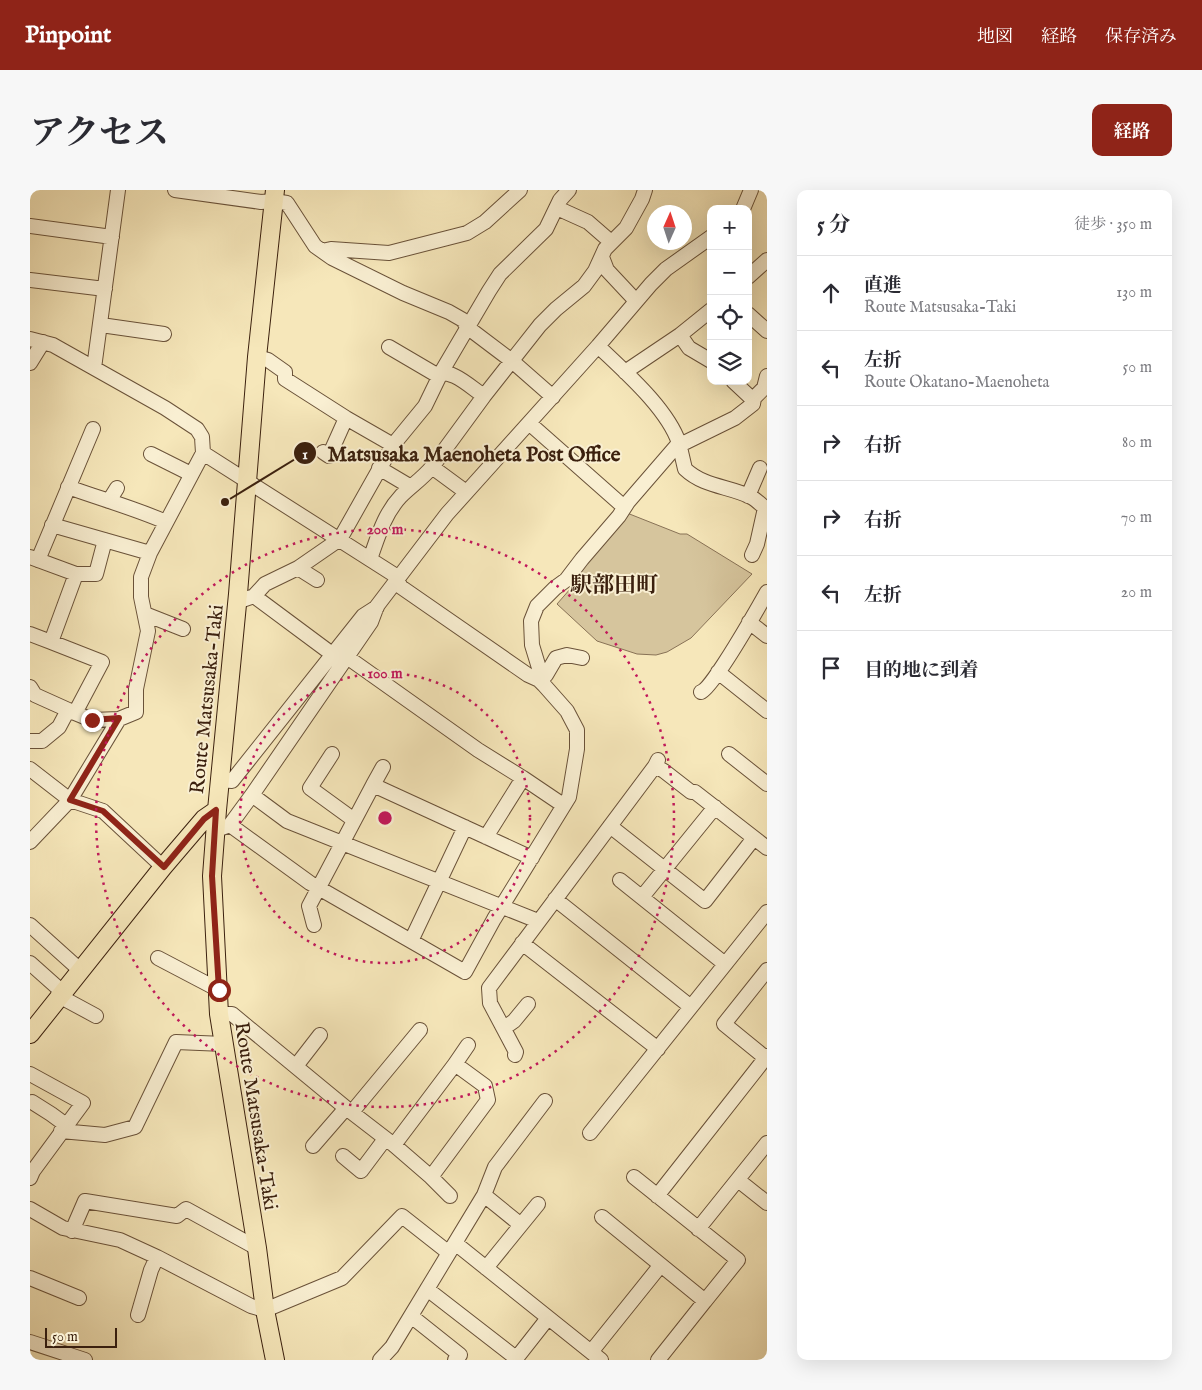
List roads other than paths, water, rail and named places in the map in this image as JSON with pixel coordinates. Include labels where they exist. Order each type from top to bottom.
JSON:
[{"type":"main road","name":"Route Matsusaka-Taki","points":[[272,1359],[257,1248],[219,1014],[212,876],[223,828],[216,810],[237,602],[257,357],[274,195]]},
{"type":"main road","points":[[30,1034],[164,867],[204,819],[216,810]]},
{"type":"street","points":[[94,368],[118,190]]},
{"type":"street","points":[[175,190],[261,202],[274,195],[287,203],[315,246],[322,252],[403,293],[463,320],[467,328],[512,361],[553,397]]},
{"type":"street","points":[[322,252],[331,249],[389,253],[467,233],[485,222],[520,190]]},
{"type":"street","points":[[237,602],[254,596],[266,584],[298,568],[340,539],[393,445],[425,406],[442,371],[500,274],[546,229],[569,190]]},
{"type":"street","points":[[370,559],[386,516],[400,497],[432,467],[484,396],[540,325],[584,286],[601,266],[605,249],[626,228],[645,190]]},
{"type":"street","points":[[745,205],[751,190]]},
{"type":"street","points":[[557,208],[588,222],[611,242]]},
{"type":"street","points":[[30,226],[112,237]]},
{"type":"street","points":[[219,780],[232,781],[363,616],[377,606],[447,514],[553,397],[636,301],[666,269],[707,239]]},
{"type":"street","points":[[752,271],[767,260]]},
{"type":"street","points":[[601,266],[636,301]]},
{"type":"street","points":[[30,280],[105,289]]},
{"type":"street","points":[[625,372],[680,335],[707,313]]},
{"type":"street","points":[[752,318],[767,331]]},
{"type":"street","points":[[101,326],[164,334]]},
{"type":"street","points":[[680,335],[689,348],[707,359]]},
{"type":"street","points":[[30,363],[36,340],[53,345],[165,408],[197,429],[202,437],[203,453],[150,553],[141,577],[141,597],[148,631],[136,689],[136,712],[119,718],[92,720],[35,695],[30,687]]},
{"type":"street","points":[[598,346],[652,398],[677,436],[688,472],[701,481],[748,496],[760,502],[766,509],[757,544],[752,555]]},
{"type":"street","points":[[389,347],[435,374],[442,371],[449,373],[484,396]]},
{"type":"street","points":[[257,357],[268,360],[286,372],[285,379],[393,445]]},
{"type":"street","points":[[539,680],[539,668],[532,645],[531,621],[535,610],[542,600],[566,580],[619,516],[624,507],[679,443],[684,443],[735,418],[753,404],[754,398],[764,388],[767,376]]},
{"type":"street","points":[[738,385],[749,396],[754,398]]},
{"type":"street","points":[[324,452],[329,456],[346,418]]},
{"type":"street","points":[[529,423],[624,507]]},
{"type":"street","points":[[93,429],[52,525],[34,559],[76,574],[96,574],[105,540]]},
{"type":"street","points":[[203,453],[393,574],[401,587],[528,675],[539,680],[566,711],[577,730],[578,749],[572,772],[574,774],[569,797],[494,919],[465,972],[318,888],[223,828],[252,795],[371,622],[377,606]]},
{"type":"street","points":[[150,454],[191,474]]},
{"type":"street","points":[[432,467],[466,492]]},
{"type":"street","points":[[379,468],[412,487]]},
{"type":"street","points":[[748,496],[760,468]]},
{"type":"street","points":[[68,487],[135,508],[166,522]]},
{"type":"street","points":[[109,501],[117,488]]},
{"type":"street","points":[[52,525],[150,553]]},
{"type":"street","points":[[298,568],[317,580]]},
{"type":"street","points":[[51,642],[76,574]]},
{"type":"street","points":[[701,692],[705,691],[718,672],[767,592]]},
{"type":"street","points":[[254,596],[328,659],[335,674]]},
{"type":"street","points":[[145,614],[183,629]]},
{"type":"street","points":[[749,622],[767,636]]},
{"type":"street","points":[[30,634],[102,662],[71,712],[59,727],[42,741],[30,742]]},
{"type":"street","points":[[539,680],[546,675],[556,658],[568,656],[582,658]]},
{"type":"street","points":[[347,657],[478,750],[563,805]]},
{"type":"street","points":[[718,672],[767,711]]},
{"type":"street","points":[[30,842],[70,800],[119,718]]},
{"type":"street","points":[[332,754],[310,788],[354,820]]},
{"type":"street","points":[[729,754],[767,784]]},
{"type":"street","points":[[515,1055],[516,1052],[490,1003],[489,988],[657,763],[664,771],[691,792],[695,792],[767,848]]},
{"type":"street","points":[[314,925],[309,906],[383,767]]},
{"type":"street","points":[[30,770],[70,800],[103,811],[164,867]]},
{"type":"street","points":[[486,837],[522,778]]},
{"type":"street","points":[[373,785],[532,858]]},
{"type":"street","points":[[252,795],[287,821],[538,921]]},
{"type":"street","points":[[642,897],[715,807]]},
{"type":"street","points":[[610,826],[704,901],[754,838]]},
{"type":"street","points":[[411,941],[465,828]]},
{"type":"street","points":[[620,880],[726,964]]},
{"type":"street","points":[[555,899],[691,1007]]},
{"type":"street","points":[[590,1132],[767,912]]},
{"type":"street","points":[[33,933],[80,970]]},
{"type":"street","points":[[522,942],[658,1049]]},
{"type":"street","points":[[158,958],[219,990]]},
{"type":"street","points":[[30,963],[58,988],[59,996],[96,1016]]},
{"type":"street","points":[[657,1196],[767,1058],[724,1024],[767,970]]},
{"type":"street","points":[[504,1028],[514,1021],[528,1004]]},
{"type":"street","points":[[219,1014],[232,1014],[389,1142],[450,1196]]},
{"type":"street","points":[[313,1146],[349,1110],[420,1030]]},
{"type":"street","points":[[296,1066],[320,1035]]},
{"type":"street","points":[[32,1102],[51,1114],[64,1128],[105,1135],[135,1127],[176,1042],[224,1044]]},
{"type":"street","points":[[343,1156],[361,1171],[389,1142],[455,1064],[468,1045]]},
{"type":"street","points":[[430,1177],[488,1100],[485,1086],[455,1064]]},
{"type":"street","points":[[30,1074],[83,1103],[33,1171],[30,1178]]},
{"type":"street","points":[[380,1360],[392,1347],[484,1195],[495,1167],[545,1101]]},
{"type":"street","points":[[698,1229],[767,1143]]},
{"type":"street","points":[[634,1177],[738,1260],[658,1360]]},
{"type":"street","points":[[738,1180],[767,1203]]},
{"type":"street","points":[[484,1195],[521,1225]]},
{"type":"street","points":[[72,1231],[86,1201],[177,1216],[186,1209],[257,1248]]},
{"type":"street","points":[[486,1268],[538,1204]]},
{"type":"street","points":[[30,1209],[63,1228],[120,1240],[251,1306],[265,1310],[342,1278],[402,1216],[486,1268],[593,1356],[660,1266]]},
{"type":"street","points":[[602,1217],[705,1302]]},
{"type":"street","points":[[138,1315],[151,1270],[157,1257]]},
{"type":"street","points":[[30,1278],[79,1298]]},
{"type":"street","points":[[427,1289],[516,1359],[548,1318]]},
{"type":"street","points":[[411,1316],[460,1355],[456,1360]]},
{"type":"street","points":[[30,1342],[46,1354],[85,1360]]},
{"type":"place","name":"Matsusaka Maenoheta Post Office","points":[[225,502]]},
{"type":"district","name":"駅部田町","points":[[614,584]]}]
